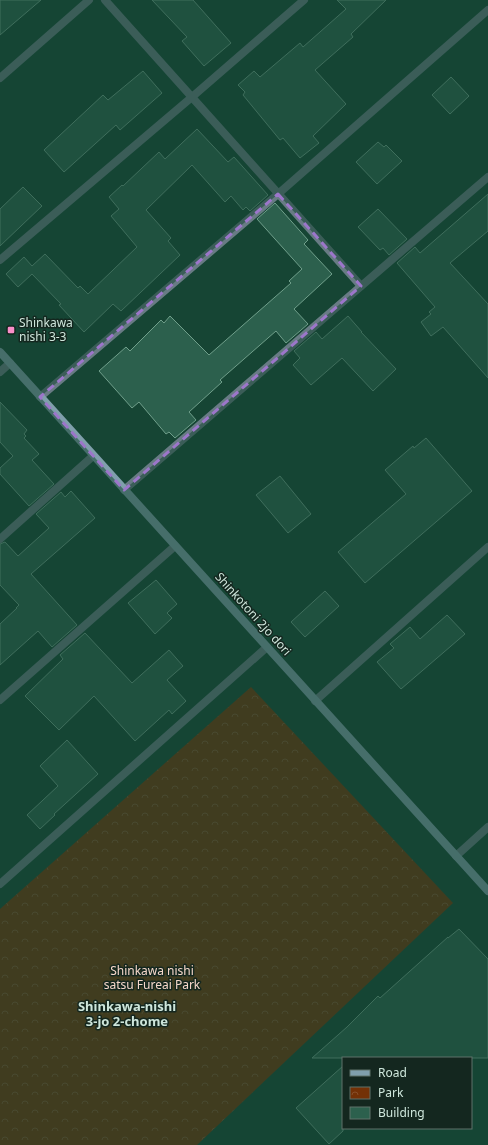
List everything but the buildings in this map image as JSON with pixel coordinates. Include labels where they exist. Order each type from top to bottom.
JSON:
[{"type":"street","points":[[0,78],[89,0]]},
{"type":"street","points":[[105,0],[361,286]]},
{"type":"street","points":[[0,260],[304,0]]},
{"type":"street","points":[[40,397],[278,194],[488,10]]},
{"type":"street","points":[[124,490],[488,177]]},
{"type":"street","name":"Shinkotoni 2jo dori","points":[[0,352],[488,891]]},
{"type":"street","points":[[0,372],[10,364]]},
{"type":"street","points":[[0,539],[93,456]]},
{"type":"street","points":[[0,700],[175,546]]},
{"type":"street","points":[[315,700],[488,547]]},
{"type":"street","points":[[1,881],[266,646]]},
{"type":"street","points":[[456,856],[488,827]]},
{"type":"highlighted area","points":[[278,194],[361,286],[124,490],[40,397]]},
{"type":"green space","name":"Shinkawa nishi satsu Fureai Park","points":[[251,687],[453,903],[197,1145],[0,1145],[0,909]]},
{"type":"place","name":"Shinkawa nishi 3-3","points":[[11,330]]},
{"type":"district","name":"Shinkawa-nishi 3-jo 2-chome","points":[[127,1014]]}]
